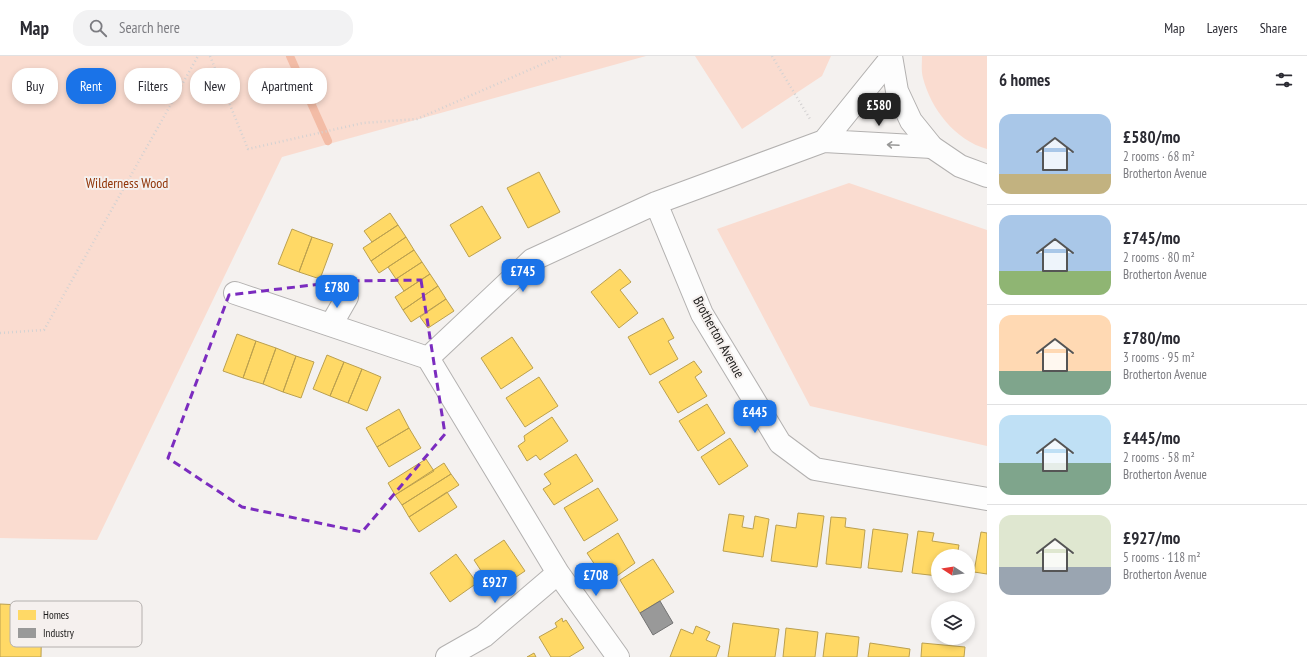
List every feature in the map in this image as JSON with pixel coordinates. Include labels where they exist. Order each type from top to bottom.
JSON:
[{"type":"street","points":[[824,141],[891,57]]},
{"type":"street","points":[[891,57],[897,91],[911,121],[932,147],[960,166],[987,176]]},
{"type":"street","points":[[428,358],[532,260],[656,203],[824,141],[932,147]]},
{"type":"street","name":"Brotherton Avenue","points":[[656,203],[702,314],[780,443],[815,469],[987,499]]},
{"type":"street","points":[[236,293],[428,358],[558,573],[618,657]]},
{"type":"street","points":[[331,325],[348,297]]},
{"type":"street","points":[[447,657],[484,636],[558,573]]},
{"type":"path","points":[[0,333],[44,330],[198,56]]},
{"type":"path","points":[[210,56],[248,149],[363,123],[417,119],[561,56]]},
{"type":"path","points":[[772,56],[824,141]]},
{"type":"highlighted area","points":[[421,280],[445,434],[362,532],[242,507],[168,458],[229,295],[346,281]]},
{"type":"green space","name":"Wilderness Wood","points":[[0,56],[646,56],[282,157],[97,540],[0,538]]},
{"type":"green space","points":[[695,56],[831,56],[822,76],[742,129]]},
{"type":"green space","points":[[922,56],[987,56],[987,149],[975,145],[955,131],[938,112],[923,78]]},
{"type":"green space","points":[[849,183],[987,230],[987,446],[810,406],[717,229]]},
{"type":"building: Homes","points":[[539,172],[560,212],[528,228],[507,188]]},
{"type":"building: Homes","points":[[482,206],[501,238],[469,257],[450,225]]},
{"type":"building: Homes","points":[[390,213],[398,225],[372,242],[364,231]]},
{"type":"building: Homes","points":[[398,225],[406,237],[371,261],[363,248]]},
{"type":"building: Homes","points":[[292,229],[312,237],[299,272],[278,264]]},
{"type":"building: Homes","points":[[312,237],[333,244],[320,279],[299,272]]},
{"type":"building: Homes","points":[[406,237],[414,250],[379,273],[371,261]]},
{"type":"building: Homes","points":[[414,250],[422,262],[396,279],[388,267]]},
{"type":"building: Homes","points":[[422,262],[430,274],[404,291],[396,279]]},
{"type":"building: Homes","points":[[620,269],[631,282],[620,290],[638,313],[619,328],[591,292]]},
{"type":"building: Homes","points":[[430,274],[438,286],[403,310],[395,297]]},
{"type":"building: Homes","points":[[438,286],[446,299],[411,322],[403,310]]},
{"type":"building: Homes","points":[[446,299],[454,311],[428,328],[420,317]]},
{"type":"building: Homes","points":[[663,318],[674,338],[668,341],[678,359],[650,375],[628,337]]},
{"type":"building: Homes","points":[[237,334],[256,341],[243,378],[223,371]]},
{"type":"building: Homes","points":[[512,337],[533,368],[501,389],[481,358]]},
{"type":"building: Homes","points":[[256,341],[276,348],[263,384],[243,378]]},
{"type":"building: Homes","points":[[276,348],[296,356],[283,392],[263,384]]},
{"type":"building: Homes","points":[[327,355],[344,362],[330,396],[313,389]]},
{"type":"building: Homes","points":[[296,356],[314,362],[301,398],[283,392]]},
{"type":"building: Homes","points":[[694,361],[702,372],[695,377],[707,396],[678,413],[659,382]]},
{"type":"building: Homes","points":[[344,362],[362,369],[348,403],[330,396]]},
{"type":"building: Homes","points":[[362,369],[381,377],[367,411],[348,403]]},
{"type":"building: Homes","points":[[539,377],[558,406],[525,427],[506,398]]},
{"type":"building: Homes","points":[[707,404],[725,433],[698,451],[679,421]]},
{"type":"building: Homes","points":[[399,409],[409,428],[377,447],[366,428]]},
{"type":"building: Homes","points":[[552,417],[568,441],[540,460],[536,455],[527,461],[518,446],[525,441],[524,436]]},
{"type":"building: Homes","points":[[409,428],[421,448],[389,467],[377,447]]},
{"type":"building: Homes","points":[[730,438],[748,466],[719,485],[701,457]]},
{"type":"building: Homes","points":[[576,454],[593,481],[554,505],[543,489],[551,484],[544,474]]},
{"type":"building: Homes","points":[[426,459],[434,471],[395,495],[388,483]]},
{"type":"building: Homes","points":[[444,463],[451,474],[402,505],[395,495]]},
{"type":"building: Homes","points":[[451,474],[459,485],[409,517],[402,505]]},
{"type":"building: Homes","points":[[598,488],[618,520],[584,541],[564,508]]},
{"type":"building: Homes","points":[[447,492],[457,507],[419,532],[409,517]]},
{"type":"building: Homes","points":[[798,513],[824,516],[817,567],[771,561],[776,525],[796,528]]},
{"type":"building: Homes","points":[[729,514],[744,516],[742,527],[753,529],[755,516],[769,519],[763,557],[723,551]]},
{"type":"building: Homes","points":[[831,517],[846,518],[845,527],[865,530],[861,568],[826,564]]},
{"type":"building: Homes","points":[[873,529],[908,534],[902,572],[868,568]]},
{"type":"building: Homes","points":[[918,531],[934,533],[932,541],[959,545],[958,549],[931,549],[931,575],[912,573]]},
{"type":"building: Homes","points":[[981,532],[987,533],[987,574],[975,572]]},
{"type":"building: Homes","points":[[618,533],[635,563],[607,583],[587,553]]},
{"type":"building: Homes","points":[[504,540],[525,571],[513,579],[508,571],[489,583],[474,560]]},
{"type":"building: Homes","points":[[456,554],[477,583],[450,602],[430,573]]},
{"type":"building: Homes","points":[[653,559],[674,592],[640,613],[620,580]]},
{"type":"building: Homes","points":[[0,604],[10,604],[10,647],[41,647],[41,657],[0,657]]},
{"type":"building: Homes","points":[[562,618],[563,622],[566,620],[584,648],[569,657],[551,657],[539,637],[557,627],[555,623]]},
{"type":"building: Homes","points":[[733,623],[779,629],[775,657],[728,657]]},
{"type":"building: Homes","points":[[696,626],[710,632],[706,640],[720,646],[716,657],[670,657],[681,629],[693,634]]},
{"type":"building: Homes","points":[[786,628],[818,632],[815,657],[783,657]]},
{"type":"building: Homes","points":[[826,633],[859,637],[857,657],[823,657]]},
{"type":"building: Homes","points":[[870,643],[910,649],[909,657],[868,657]]},
{"type":"building: Homes","points":[[922,643],[965,647],[964,657],[921,657]]},
{"type":"building: Homes","points":[[534,653],[536,657],[527,657]]},
{"type":"building: Industry","points":[[660,601],[673,623],[653,635],[640,613]]},
{"type":"waterway","points":[[290,56],[328,141]]}]
